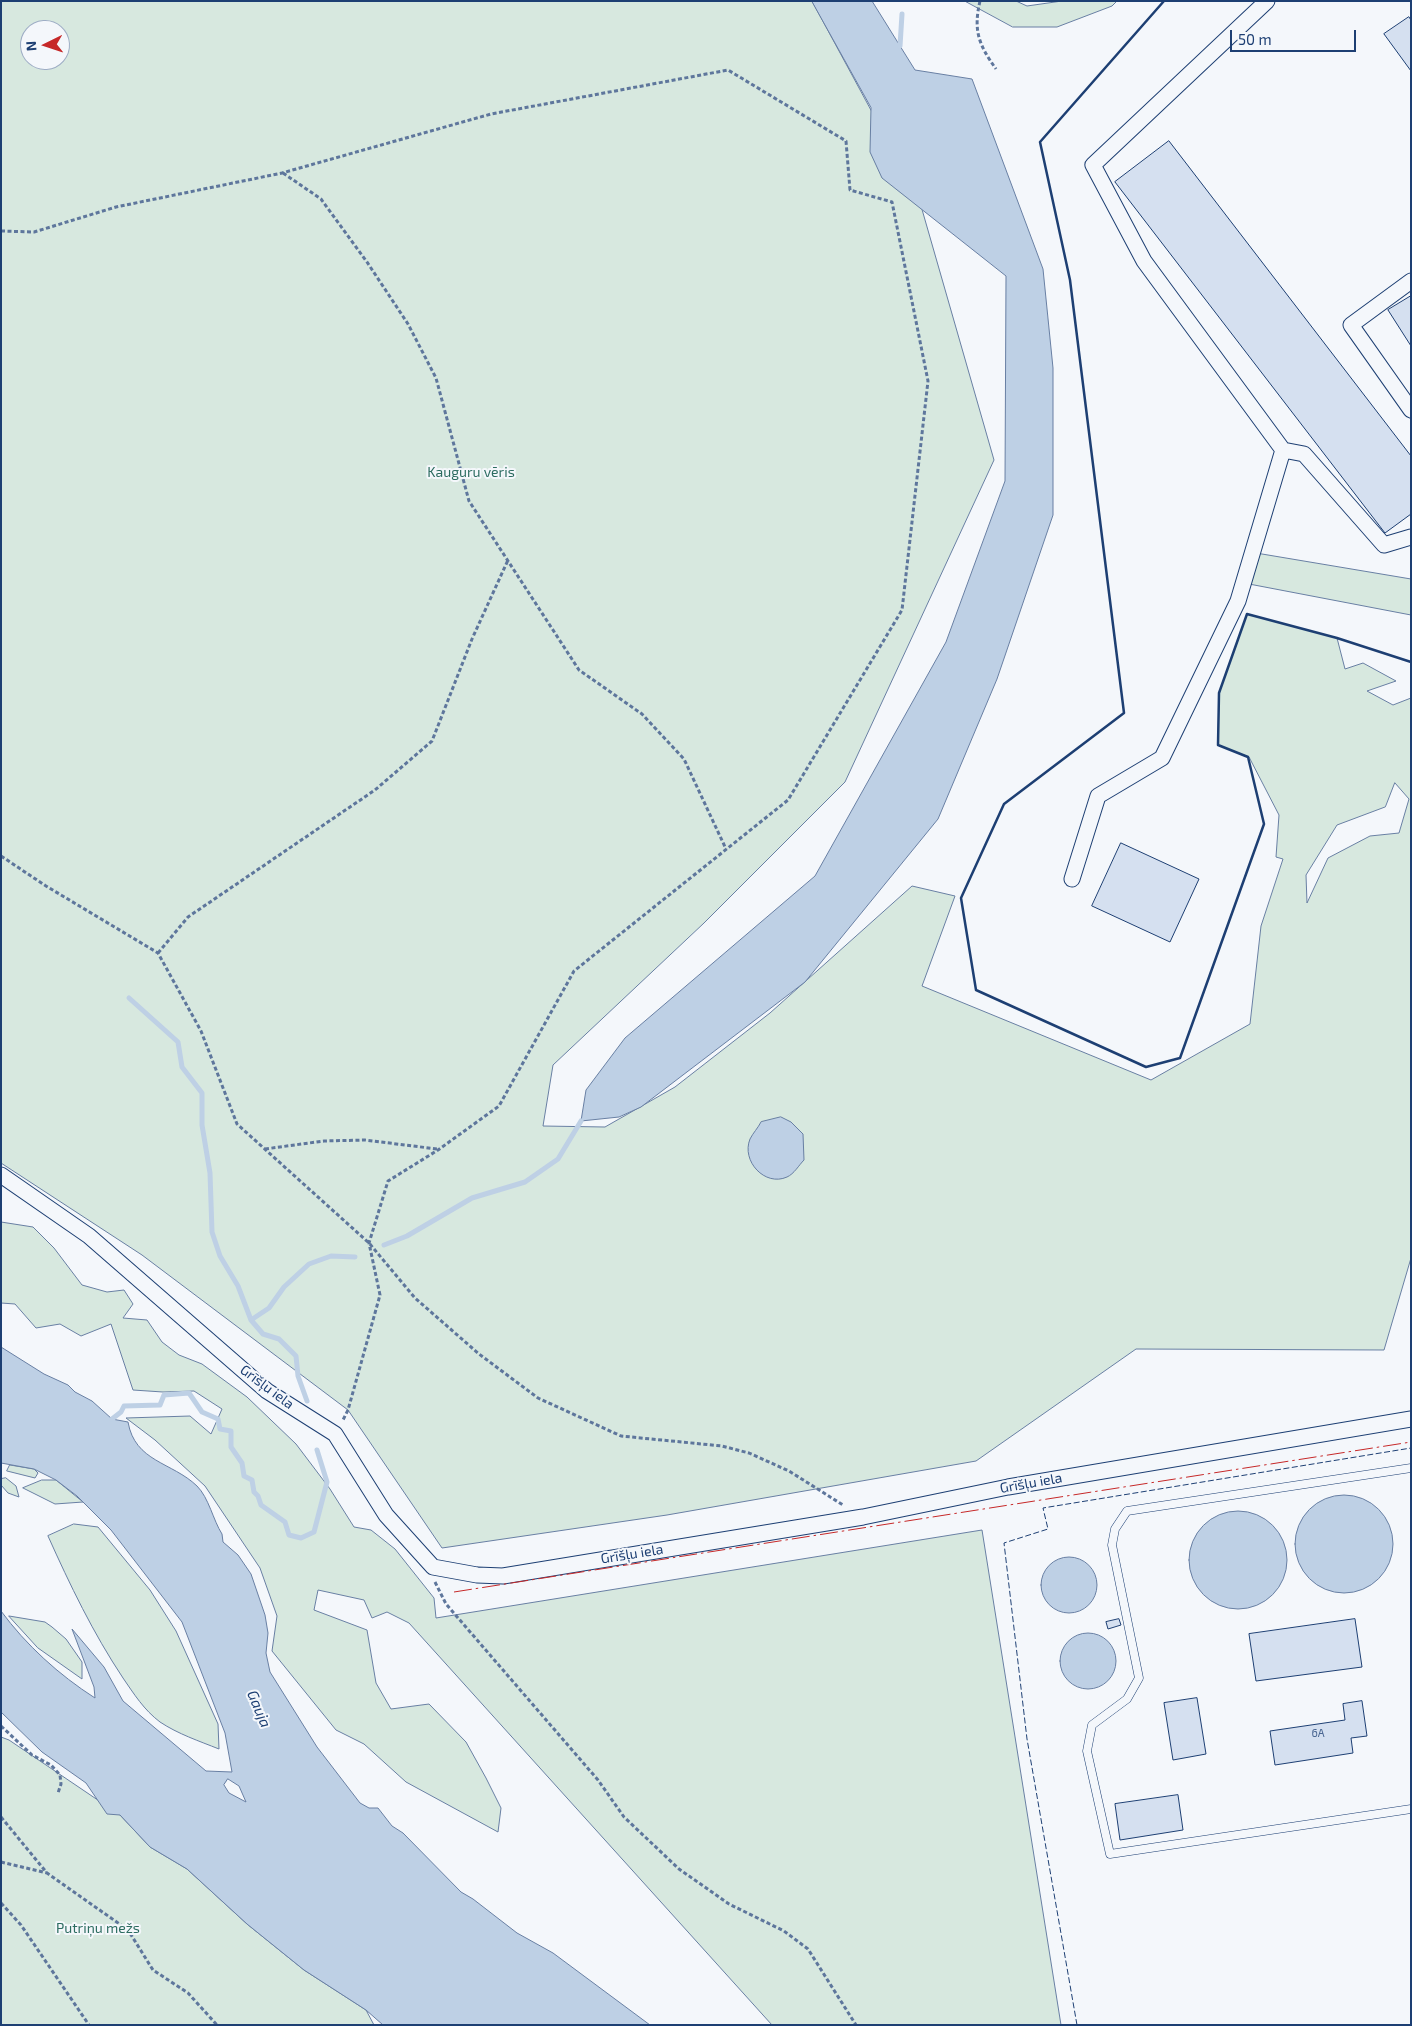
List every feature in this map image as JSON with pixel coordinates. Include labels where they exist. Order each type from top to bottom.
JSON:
[{"type":"street","points":[[1267,1],[1093,164],[1144,261],[1283,450],[1304,454],[1384,544],[1411,537]]},
{"type":"street","points":[[1411,281],[1350,325],[1411,410]]},
{"type":"street","points":[[1072,879],[1098,796],[1162,758],[1238,601],[1283,450]]},
{"type":"street","name":"Grīšļu iela","points":[[1,1175],[89,1236],[267,1391],[336,1434],[386,1515],[433,1566],[477,1575],[503,1576],[863,1517],[1008,1487],[1411,1419]]},
{"type":"lane","points":[[1411,1468],[1127,1511],[1115,1528],[1112,1546],[1139,1678],[1127,1699],[1092,1725],[1087,1750],[1110,1854],[1411,1809]]},
{"type":"path","points":[[980,1],[976,18],[982,48],[996,68]]},
{"type":"path","points":[[1,232],[34,232],[116,207],[282,173],[491,114],[728,70],[846,141],[850,190],[892,202],[928,380],[902,610],[788,800],[574,971],[499,1106],[438,1150],[388,1181],[369,1243],[380,1295],[348,1410],[336,1434]]},
{"type":"path","points":[[282,173],[321,199],[367,262],[408,324],[436,378],[469,501],[579,670],[642,714],[684,759],[726,849]]},
{"type":"path","points":[[158,953],[188,917],[375,790],[432,740],[472,639],[508,560]]},
{"type":"path","points":[[1,856],[46,886],[158,953],[201,1031],[237,1124],[369,1243],[415,1298],[480,1354],[538,1398],[621,1436],[722,1446],[749,1453],[789,1471],[863,1517]]},
{"type":"path","points":[[264,1149],[324,1141],[365,1140],[438,1150]]},
{"type":"path","points":[[433,1566],[436,1583],[446,1604],[598,1780],[624,1817],[679,1869],[730,1904],[784,1931],[808,1949],[856,2025]]},
{"type":"path","points":[[1,1726],[32,1754],[50,1765],[60,1774],[61,1784],[58,1793]]},
{"type":"path","points":[[1,1817],[47,1873],[128,1930],[153,1970],[188,1993],[217,2025]]},
{"type":"path","points":[[1,1862],[47,1873]]},
{"type":"path","points":[[1,1903],[22,1925],[89,2025]]},
{"type":"green space","name":"Kauguru vēris","points":[[1,1],[812,1],[919,199],[994,460],[845,782],[704,923],[553,1065],[543,1126],[605,1127],[675,1087],[770,1013],[912,886],[955,896],[922,986],[1151,1080],[1250,1024],[1261,926],[1283,859],[1276,857],[1279,815],[1249,757],[1218,745],[1219,693],[1247,614],[1337,638],[1345,669],[1363,663],[1396,681],[1367,691],[1393,705],[1411,698],[1411,1258],[1384,1350],[1136,1349],[976,1461],[667,1515],[442,1548],[348,1410],[142,1255],[1,1163]],"holes":[[[1395,783],[1409,799],[1399,833],[1370,836],[1328,858],[1307,903],[1306,875],[1337,825],[1385,807]]]},
{"type":"green space","points":[[965,1],[1016,1],[1027,6],[1062,1],[1117,1],[1112,6],[1057,27],[1013,27]]},
{"type":"green space","points":[[1256,553],[1411,579],[1411,615],[1249,584]]},
{"type":"green space","points":[[1,1222],[33,1227],[54,1248],[82,1285],[107,1292],[124,1290],[133,1304],[123,1318],[147,1320],[162,1342],[179,1355],[202,1364],[247,1397],[296,1444],[330,1489],[354,1527],[371,1530],[395,1549],[434,1598],[436,1618],[982,1530],[1061,2025],[772,2025],[409,1623],[387,1612],[372,1618],[364,1600],[318,1590],[314,1610],[367,1630],[376,1683],[391,1709],[429,1704],[466,1742],[501,1808],[498,1832],[406,1782],[364,1744],[336,1730],[272,1651],[277,1616],[260,1568],[205,1486],[155,1440],[126,1418],[190,1416],[211,1434],[222,1409],[194,1391],[163,1392],[133,1390],[111,1324],[81,1336],[60,1324],[36,1328],[15,1304],[1,1303]]},
{"type":"green space","points":[[10,1465],[34,1469],[38,1473],[35,1478],[7,1471]]},
{"type":"green space","points":[[6,1478],[16,1486],[19,1497],[8,1493],[1,1485],[1,1479]]},
{"type":"green space","points":[[42,1480],[56,1480],[83,1502],[55,1504],[23,1488]]},
{"type":"green space","points":[[74,1524],[98,1527],[150,1590],[176,1631],[218,1724],[219,1749],[181,1734],[160,1722],[144,1707],[123,1678],[82,1608],[48,1536]]},
{"type":"green space","points":[[9,1616],[45,1622],[66,1639],[82,1662],[82,1679],[38,1648]]},
{"type":"green space","name":"Putriņu mežs","points":[[1,1737],[9,1740],[120,1815],[150,1847],[187,1869],[247,1924],[304,1970],[366,2010],[374,2025],[1,2025]]},
{"type":"water","points":[[812,1],[872,1],[915,70],[972,79],[1043,269],[1053,368],[1053,515],[997,679],[938,819],[805,982],[641,1107],[619,1117],[581,1121],[586,1090],[625,1038],[815,876],[946,642],[1005,481],[1006,276],[882,178],[870,152],[871,108]]},
{"type":"water","points":[[781,1117],[791,1122],[803,1134],[804,1160],[790,1176],[779,1179],[763,1175],[757,1170],[749,1156],[748,1147],[750,1139],[761,1122]]},
{"type":"water","name":"Gauja","points":[[1,1347],[44,1374],[68,1385],[75,1392],[92,1401],[112,1419],[128,1422],[132,1435],[146,1454],[177,1471],[201,1491],[222,1534],[223,1542],[238,1555],[251,1574],[265,1615],[268,1633],[266,1653],[270,1672],[317,1747],[360,1803],[369,1808],[378,1808],[392,1826],[403,1833],[461,1892],[517,1933],[553,1953],[650,2025],[383,2025],[366,2010],[304,1970],[247,1924],[187,1869],[150,1847],[120,1815],[107,1814],[86,1783],[42,1752],[1,1712],[1,1611],[21,1636],[44,1659],[95,1698],[94,1687],[72,1629],[104,1667],[123,1701],[206,1771],[232,1772],[225,1733],[182,1622],[111,1530],[77,1496],[56,1480],[34,1469],[1,1463]],"holes":[[[228,1779],[239,1786],[246,1802],[229,1793],[224,1785]]]},
{"type":"water","points":[[1344,1495],[1363,1499],[1379,1509],[1389,1525],[1393,1544],[1389,1563],[1379,1579],[1363,1589],[1344,1593],[1325,1589],[1309,1579],[1299,1563],[1295,1544],[1299,1525],[1309,1509],[1325,1499]]},
{"type":"water","points":[[1238,1511],[1257,1515],[1273,1525],[1283,1541],[1287,1560],[1283,1579],[1273,1595],[1257,1605],[1238,1609],[1219,1605],[1203,1595],[1193,1579],[1189,1560],[1193,1541],[1203,1525],[1219,1515]]},
{"type":"water","points":[[1063,1557],[1075,1557],[1085,1561],[1093,1569],[1097,1585],[1093,1601],[1085,1609],[1075,1613],[1063,1613],[1053,1609],[1045,1601],[1041,1591],[1041,1579],[1045,1569],[1053,1561]]},
{"type":"water","points":[[1082,1633],[1094,1633],[1104,1637],[1112,1645],[1116,1661],[1112,1677],[1104,1685],[1094,1689],[1082,1689],[1072,1685],[1064,1677],[1060,1667],[1060,1655],[1064,1645],[1072,1637]]},
{"type":"building","points":[[1409,17],[1411,20],[1411,71],[1384,34]]},
{"type":"building","points":[[1169,141],[1411,456],[1411,514],[1385,533],[1115,182]]},
{"type":"building","points":[[1411,296],[1411,346],[1388,310]]},
{"type":"building","points":[[1121,843],[1199,879],[1170,942],[1092,906]]},
{"type":"building","points":[[1119,1619],[1121,1625],[1108,1629],[1106,1622]]},
{"type":"building","points":[[1355,1619],[1362,1667],[1256,1681],[1249,1634]]},
{"type":"building","points":[[1197,1698],[1206,1754],[1173,1760],[1164,1703]]},
{"type":"building","points":[[1362,1701],[1367,1736],[1351,1738],[1353,1753],[1275,1765],[1270,1731],[1345,1720],[1343,1704]]},
{"type":"building","points":[[1178,1795],[1183,1830],[1120,1840],[1115,1804]]},
{"type":"waterway","points":[[900,46],[902,14]]},
{"type":"waterway","points":[[129,998],[178,1042],[182,1067],[202,1093],[202,1125],[210,1173],[212,1232],[220,1256],[238,1286],[251,1320],[263,1334],[279,1339],[296,1356],[298,1376],[307,1401]]},
{"type":"waterway","points":[[384,1245],[407,1236],[472,1198],[525,1182],[558,1159],[581,1121]]},
{"type":"waterway","points":[[251,1320],[269,1308],[284,1287],[309,1264],[331,1256],[355,1257]]},
{"type":"waterway","points":[[112,1419],[121,1412],[124,1406],[160,1405],[164,1395],[189,1393],[202,1412],[218,1419],[220,1429],[231,1431],[231,1447],[242,1463],[244,1476],[252,1480],[254,1492],[258,1496],[261,1505],[285,1522],[289,1535],[301,1538],[314,1532],[327,1482],[317,1450]]},
{"type":"fence","points":[[1077,2025],[1027,1739],[1004,1543],[1048,1529],[1043,1508],[1411,1448]]},
{"type":"wall","points":[[1164,1],[1040,142],[1070,280],[1124,713],[1004,804],[961,898],[976,990],[1146,1067],[1180,1058],[1264,824],[1248,757],[1218,745],[1219,693],[1247,614],[1337,638],[1411,662]]},
{"type":"power","points":[[454,1592],[1411,1442]]}]
